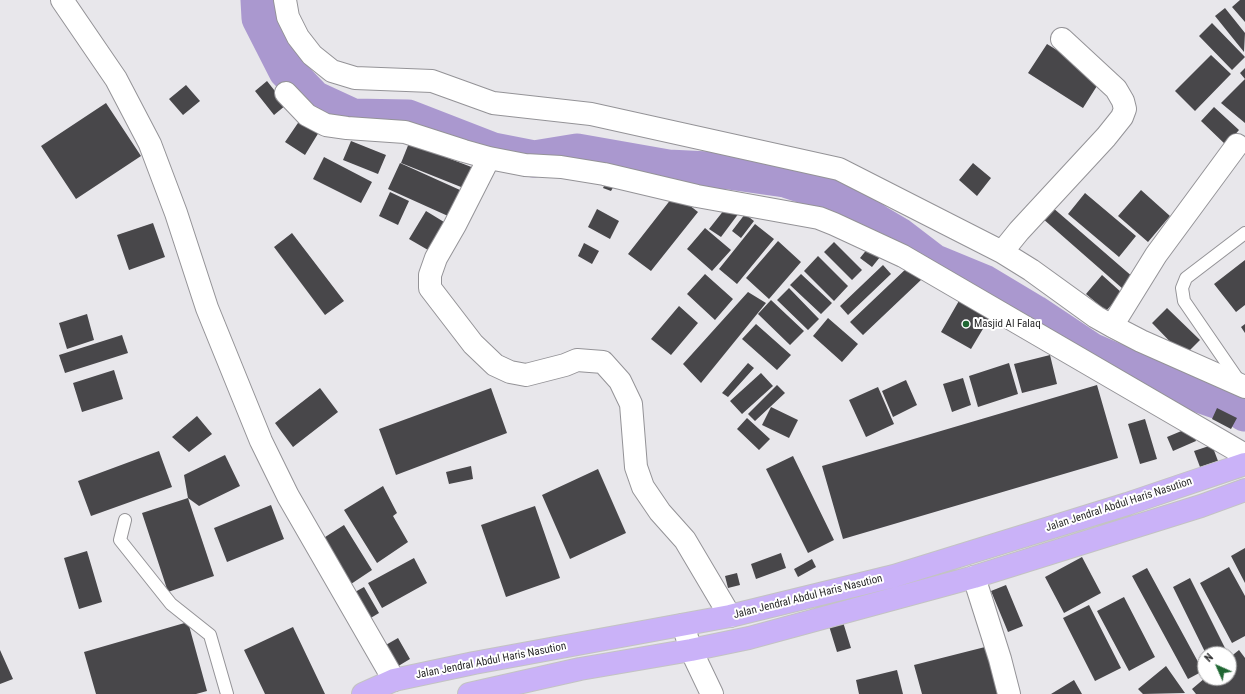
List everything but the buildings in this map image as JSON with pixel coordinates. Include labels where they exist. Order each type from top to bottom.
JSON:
[{"type":"highway","name":"Jalan Jendral Abdul Haris Nasution","points":[[363,694],[394,680],[474,663],[730,616],[894,576],[1127,504],[1245,464]]},
{"type":"highway","points":[[1194,481],[1201,506]]},
{"type":"highway","name":"Jalan Jendral Abdul Haris Nasution","points":[[469,694],[580,669],[691,650],[749,638],[974,577],[1201,506],[1245,490]]},
{"type":"street","points":[[62,0],[116,79],[150,144],[176,213],[207,308],[261,442],[288,496],[394,680]]},
{"type":"street","points":[[285,0],[288,17],[298,37],[312,55],[332,71],[354,78],[432,81],[493,103],[591,114],[839,169],[1002,252],[1031,270],[1096,317],[1112,326],[1141,341],[1243,386]]},
{"type":"street","points":[[1002,252],[1019,231],[1106,137],[1122,117],[1125,109],[1123,101],[1116,89],[1062,39]]},
{"type":"street","points":[[286,93],[307,115],[326,125],[405,132],[464,152],[489,158],[525,165],[561,166],[604,174],[697,196],[819,218],[902,256],[1245,455]]},
{"type":"street","points":[[1112,326],[1156,255],[1237,146]]},
{"type":"street","points":[[489,158],[455,225],[436,258],[430,275],[430,288],[473,344],[495,365],[510,372],[526,375],[565,365],[577,360],[603,362],[608,367],[620,381],[631,404],[636,467],[644,487],[660,512],[685,540],[730,616]]},
{"type":"street","points":[[974,577],[1000,659],[1009,694]]},
{"type":"street","points":[[683,625],[691,650],[712,694]]},
{"type":"lane","points":[[1243,386],[1184,301],[1182,288],[1186,278],[1245,233]]},
{"type":"lane","points":[[125,520],[120,540],[171,604],[210,635],[227,694]]},
{"type":"waterway","points":[[259,0],[260,18],[287,71],[314,99],[353,117],[408,118],[493,151],[534,159],[577,152],[668,168],[729,171],[785,179],[840,197],[877,223],[899,236],[933,262],[984,283],[1034,313],[1091,351],[1153,378],[1236,407],[1245,413]]},
{"type":"place","name":"Masjid Al Falaq","points":[[966,324]]}]
